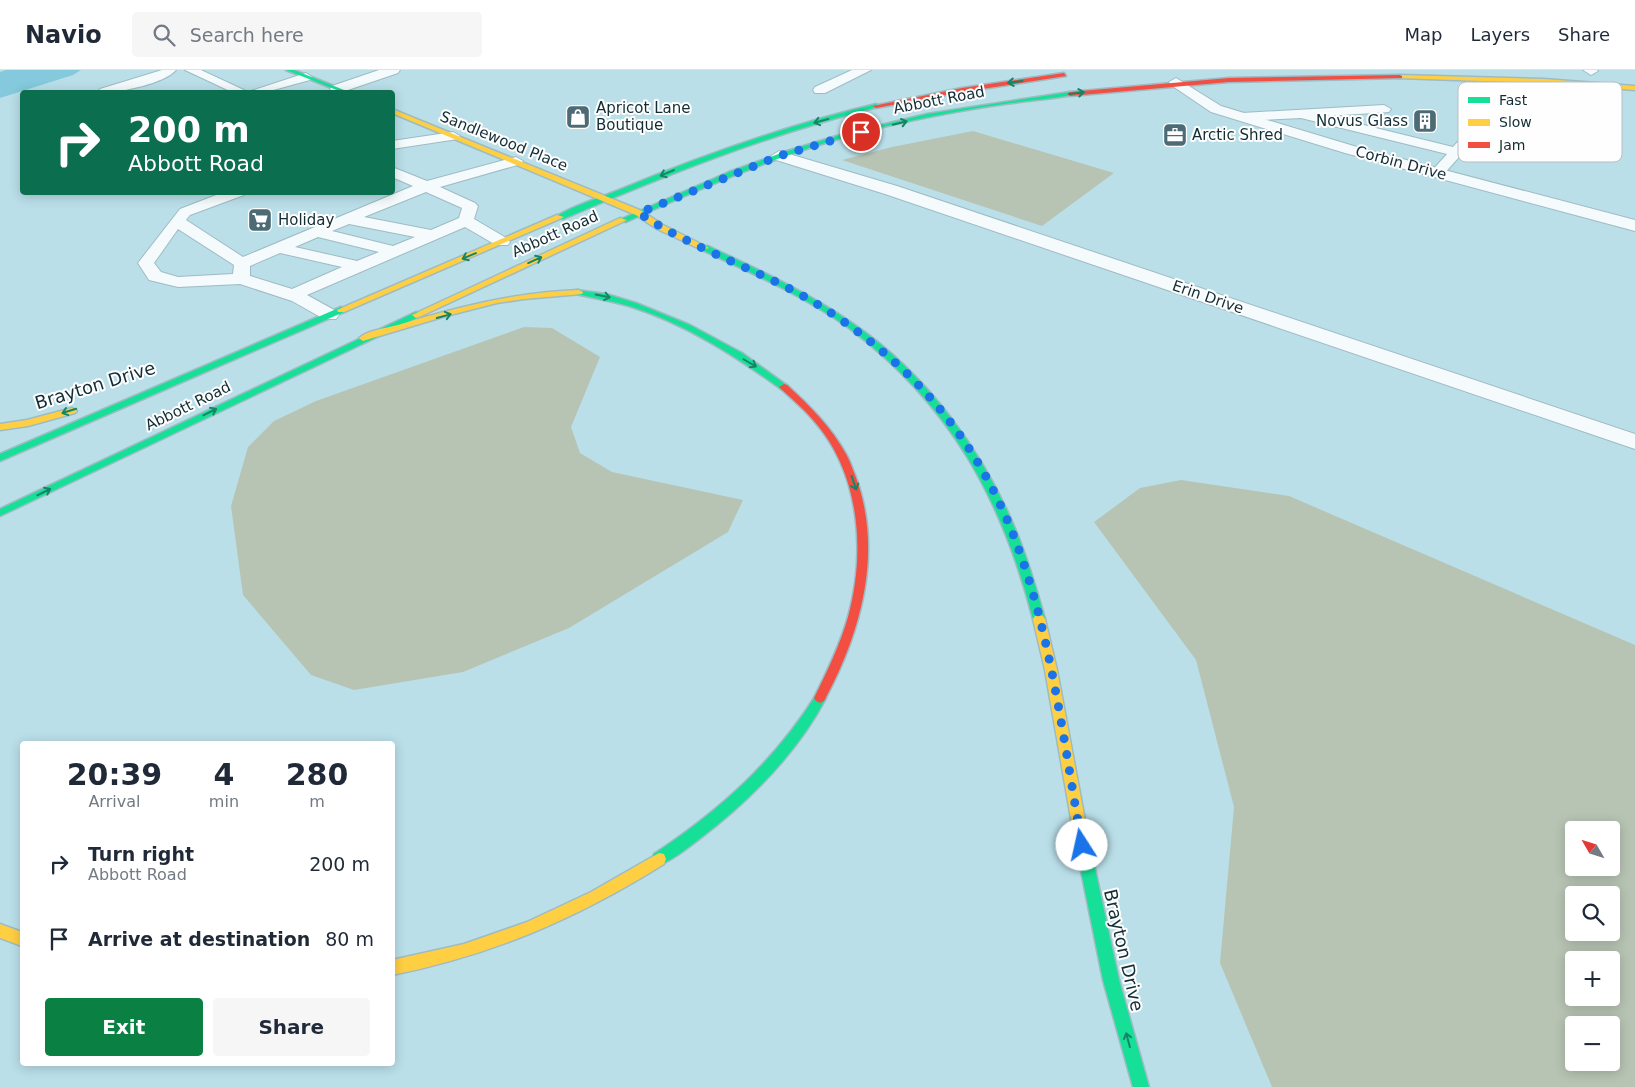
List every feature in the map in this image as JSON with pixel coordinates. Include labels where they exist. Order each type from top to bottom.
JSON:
[{"type":"main road","points":[[289,70],[338,90]]},
{"type":"main road","name":"Abbott Road","points":[[0,458],[330,315],[702,158],[797,127],[901,100],[988,85],[1080,74]]},
{"type":"main road","name":"Abbott Road","points":[[0,513],[363,338],[639,213],[779,156],[844,135],[945,113],[1173,76],[1628,79],[1635,87]]},
{"type":"main road","name":"Sandlewood Place","points":[[395,113],[604,199]]},
{"type":"main road","name":"Brayton Drive","points":[[604,199],[639,213],[660,227],[820,306],[854,329],[878,347],[923,389],[940,408],[978,460],[1001,503],[1020,549],[1036,601],[1055,687],[1100,931],[1141,1087]]},
{"type":"main road","points":[[363,338],[523,296],[558,291],[602,295],[637,305],[702,336],[758,368],[782,384],[801,401],[832,438],[849,468],[859,498],[866,535],[865,565],[857,608],[843,657],[791,741],[754,783],[710,822],[660,858],[590,900],[510,937],[421,964],[395,968]]},
{"type":"main road","name":"Brayton Drive","points":[[0,427],[28,423],[200,371]]},
{"type":"main road","points":[[0,931],[20,938]]},
{"type":"street","points":[[344,90],[394,70]]},
{"type":"street","points":[[820,90],[864,70]]},
{"type":"street","name":"Corbin Drive","points":[[1173,76],[1216,109],[1351,150],[1635,226]]},
{"type":"street","name":"Erin Drive","points":[[779,156],[927,202],[1635,442]]},
{"type":"lane","points":[[111,90],[161,76],[170,70]]},
{"type":"lane","points":[[191,70],[237,90]]},
{"type":"lane","points":[[261,90],[306,77]]},
{"type":"lane","points":[[1242,117],[1384,110]]},
{"type":"lane","points":[[1302,114],[1456,152],[1437,173]]},
{"type":"lane","points":[[395,145],[453,136]]},
{"type":"lane","points":[[231,195],[185,212],[176,221],[146,264],[155,276],[178,282],[242,271],[280,248],[426,186],[516,162]]},
{"type":"lane","points":[[395,172],[470,206],[466,220]]},
{"type":"lane","points":[[348,219],[432,235]]},
{"type":"lane","points":[[294,294],[466,220]]},
{"type":"lane","points":[[466,220],[502,242]]},
{"type":"lane","points":[[176,221],[242,271],[311,301],[330,315]]},
{"type":"lane","points":[[317,232],[395,251]]},
{"type":"lane","points":[[280,248],[359,266]]},
{"type":"green space","points":[[973,131],[1114,173],[1042,226],[842,160],[892,147]]},
{"type":"green space","points":[[524,327],[552,328],[600,357],[571,427],[580,453],[612,472],[743,500],[728,532],[569,628],[463,672],[354,690],[311,675],[243,595],[231,506],[248,447],[274,421],[316,401]]},
{"type":"green space","points":[[1181,480],[1289,496],[1635,645],[1635,1087],[1272,1087],[1220,963],[1234,807],[1196,660],[1094,522],[1140,488]]},
{"type":"water","points":[[6,70],[81,70],[73,75],[20,90],[20,92],[0,98],[0,72]]},
{"type":"traffic: fast","points":[[289,70],[341,90]]},
{"type":"traffic: fast","points":[[623,220],[677,196],[786,153],[870,128],[955,110],[1070,94]]},
{"type":"traffic: fast","points":[[560,217],[638,184],[755,140],[795,127],[876,106]]},
{"type":"traffic: fast","points":[[705,248],[780,284],[834,315],[886,354],[918,385],[947,419],[972,455],[994,494],[1012,534],[1027,576],[1039,619]]},
{"type":"traffic: fast","points":[[579,292],[633,305],[687,327],[739,355],[784,387]]},
{"type":"traffic: fast","points":[[0,458],[341,310]]},
{"type":"traffic: fast","points":[[0,513],[416,315]]},
{"type":"traffic: fast","points":[[659,859],[706,826],[750,788],[788,746],[820,698]]},
{"type":"traffic: fast","points":[[1081,836],[1111,980],[1141,1087]]},
{"type":"traffic: slow","points":[[1400,77],[1557,82]]},
{"type":"traffic: slow","points":[[1622,87],[1635,88]]},
{"type":"traffic: slow","points":[[395,112],[639,213],[660,227],[705,248]]},
{"type":"traffic: slow","points":[[341,310],[560,217]]},
{"type":"traffic: slow","points":[[416,315],[623,220]]},
{"type":"traffic: slow","points":[[363,338],[443,314],[497,301],[551,293],[579,292]]},
{"type":"traffic: slow","points":[[0,427],[28,423],[72,411]]},
{"type":"traffic: slow","points":[[1039,619],[1051,670],[1081,836]]},
{"type":"traffic: slow","points":[[395,967],[464,951],[531,927],[596,897],[659,859]]},
{"type":"traffic: slow","points":[[0,931],[20,938]]},
{"type":"traffic: jam","points":[[876,106],[962,90],[1064,75]]},
{"type":"traffic: jam","points":[[1070,94],[1229,80],[1400,77]]},
{"type":"traffic: jam","points":[[784,387],[818,420],[842,455],[857,493],[863,534],[862,575],[854,616],[839,658],[820,698]]},
{"type":"place","name":"Apricot Lane Boutique","points":[[578,117]]},
{"type":"place","name":"Novus Glass","points":[[1425,121]]},
{"type":"place","name":"Arctic Shred","points":[[1175,135]]},
{"type":"place","name":"Holiday","points":[[260,220]]},
{"type":"route","points":[[861,132],[844,135],[779,156],[639,213],[660,227],[791,290],[834,314],[878,347],[914,380],[940,408],[962,437],[978,460],[1001,503],[1020,549],[1036,601],[1062,723],[1082,845]]}]
